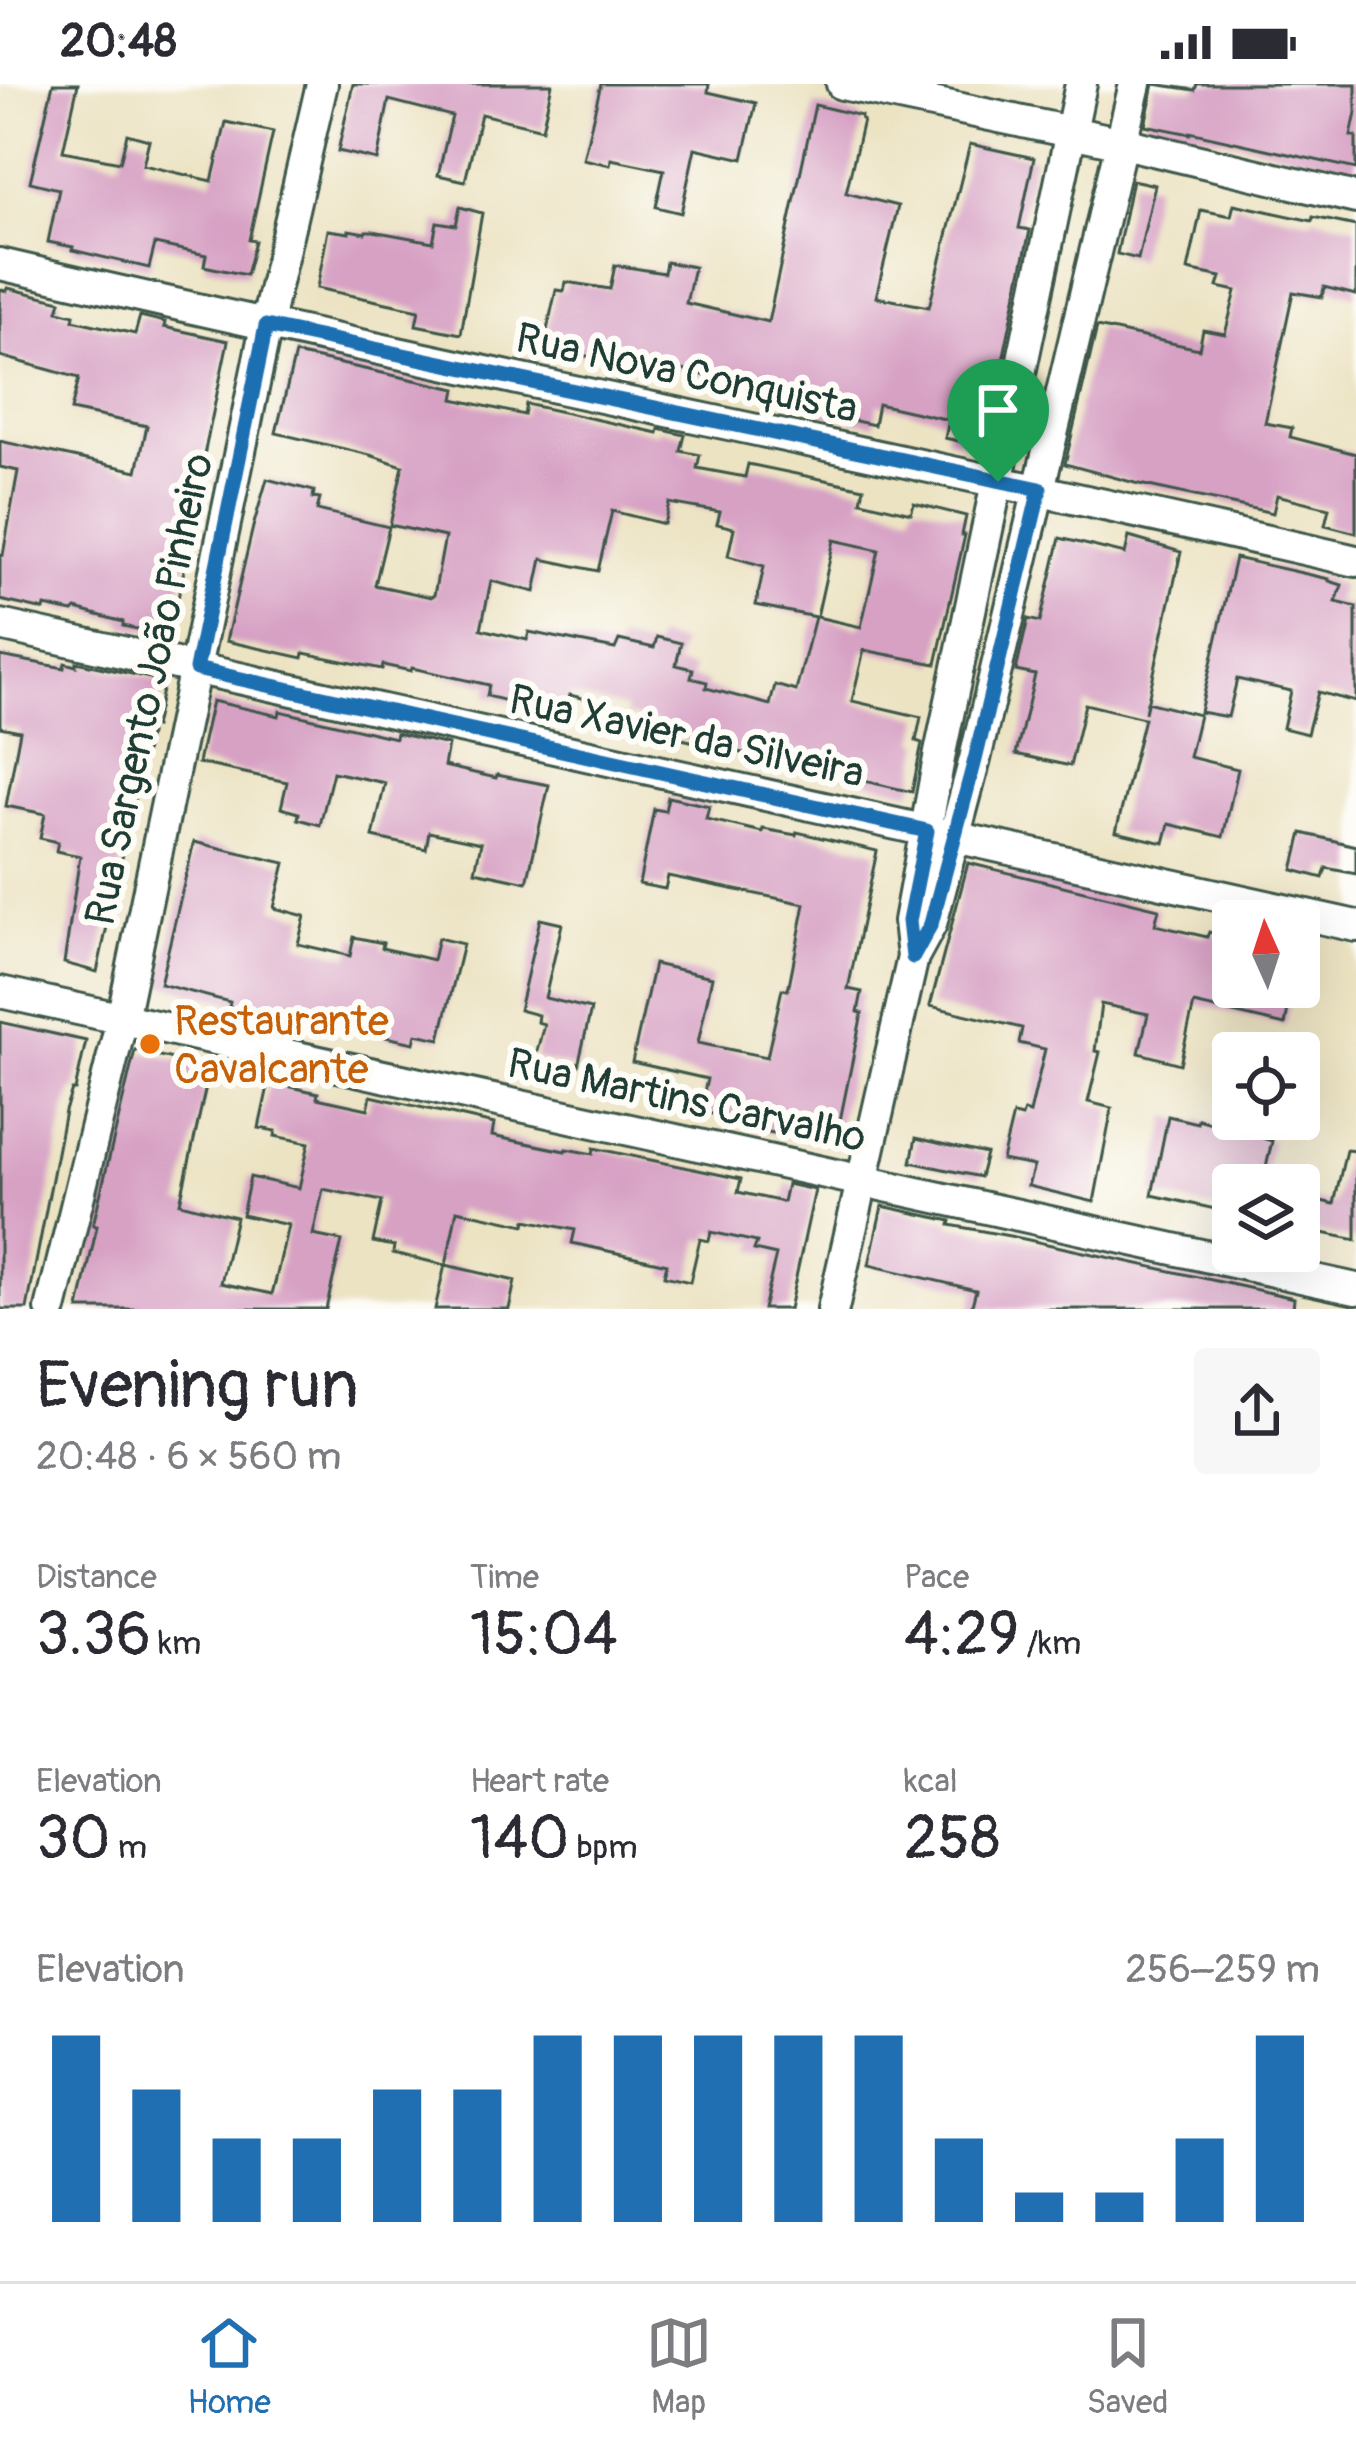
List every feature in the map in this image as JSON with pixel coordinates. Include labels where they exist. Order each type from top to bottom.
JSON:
[{"type":"street","name":"Rua Sargento João Pinheiro","points":[[50,1309],[122,1019],[266,326],[322,84]]},
{"type":"street","points":[[842,84],[1356,197]]},
{"type":"street","points":[[940,834],[940,753],[1081,84]]},
{"type":"street","points":[[833,1309],[913,957],[909,921],[940,834],[975,760],[1135,84]]},
{"type":"street","name":"Rua Nova Conquista","points":[[0,264],[266,326],[1040,489],[1356,561]]},
{"type":"street","name":"Rua Xavier da Silveira","points":[[0,626],[1356,926]]},
{"type":"street","name":"Rua Martins Carvalho","points":[[0,992],[1356,1289]]},
{"type":"building","points":[[53,84],[78,84],[63,151],[120,162],[127,134],[149,140],[143,165],[212,181],[226,122],[273,132],[246,275],[204,266],[206,255],[155,244],[149,268],[48,242],[59,189],[30,182]]},
{"type":"building","points":[[353,84],[552,84],[542,129],[481,114],[465,181],[438,175],[452,116],[389,100],[377,160],[338,151]]},
{"type":"building","points":[[601,84],[709,84],[708,92],[756,103],[743,159],[695,148],[681,213],[656,207],[664,170],[611,159],[610,165],[583,159]]},
{"type":"building","points":[[1154,84],[1195,90],[1197,84],[1356,84],[1351,136],[1356,137],[1356,169],[1145,125]]},
{"type":"building","points":[[815,105],[863,120],[846,193],[898,206],[876,297],[929,307],[970,144],[1034,158],[1019,228],[1030,230],[985,447],[945,438],[949,420],[878,404],[874,425],[818,413],[819,403],[752,387],[751,393],[725,388],[726,380],[673,368],[671,377],[645,372],[646,367],[543,348],[556,290],[564,291],[566,282],[610,289],[615,265],[664,273],[666,262],[694,267],[686,303],[768,322]]},
{"type":"building","points":[[1132,180],[1155,185],[1138,259],[1117,254]]},
{"type":"building","points":[[1234,204],[1356,226],[1356,295],[1324,287],[1322,297],[1293,292],[1265,423],[1292,428],[1290,437],[1356,454],[1356,533],[1325,525],[1329,508],[1277,495],[1273,513],[1065,464],[1097,327],[1199,349],[1203,330],[1225,334],[1236,291],[1218,287],[1221,277],[1188,270],[1201,210],[1231,216]]},
{"type":"building","points":[[460,207],[482,213],[461,334],[416,325],[419,310],[317,288],[328,230],[373,231],[433,242],[437,222],[456,225]]},
{"type":"building","points":[[0,290],[61,301],[58,311],[74,315],[73,320],[135,334],[140,316],[165,322],[164,327],[228,341],[170,636],[76,609],[45,606],[44,610],[0,600],[0,554],[18,471],[0,467],[0,441],[137,471],[147,426],[71,410],[79,378],[0,356]]},
{"type":"building","points":[[295,354],[456,389],[454,399],[524,415],[526,404],[685,435],[681,451],[700,455],[697,468],[745,477],[748,464],[864,488],[861,501],[911,513],[914,503],[966,516],[936,664],[864,650],[852,701],[921,717],[916,741],[922,743],[912,792],[669,736],[671,726],[570,695],[567,708],[544,704],[543,710],[487,696],[489,685],[412,668],[383,665],[382,669],[304,653],[303,658],[226,641],[267,479],[314,491],[313,498],[320,499],[317,510],[389,527],[375,585],[434,595],[445,537],[390,525],[403,466],[276,433]],"holes":[[[669,503],[720,512],[717,524],[734,528],[728,556],[764,566],[756,605],[815,617],[796,691],[775,685],[770,705],[706,688],[707,682],[691,678],[693,669],[676,665],[681,643],[657,637],[654,648],[619,640],[615,649],[529,632],[527,640],[481,629],[491,581],[535,592],[542,559],[598,571],[612,511],[664,524]],[[834,540],[879,550],[861,627],[817,617]]]},
{"type":"building","points":[[1129,537],[1181,552],[1147,702],[1199,715],[1189,757],[1238,769],[1223,837],[1169,824],[1164,843],[1116,832],[1144,718],[1085,704],[1070,766],[1016,754],[1035,675],[1016,671],[1028,619],[1040,622],[1060,538],[1125,554]]},
{"type":"building","points":[[1235,558],[1329,579],[1342,585],[1336,602],[1356,607],[1356,702],[1318,692],[1307,734],[1283,728],[1291,691],[1237,679],[1228,717],[1200,712]]},
{"type":"building","points":[[0,656],[64,668],[65,663],[76,666],[76,662],[164,681],[97,972],[64,963],[80,856],[56,851],[58,842],[40,838],[45,814],[6,806],[20,731],[0,727]]},
{"type":"building","points":[[212,701],[448,745],[444,766],[549,785],[527,882],[475,871],[481,843],[429,832],[426,849],[373,837],[385,783],[333,772],[320,825],[281,808],[287,782],[198,763]]},
{"type":"building","points":[[668,797],[709,806],[706,819],[762,832],[797,832],[877,851],[848,989],[862,992],[858,1012],[862,1013],[835,1145],[753,1129],[754,1124],[700,1111],[707,1079],[632,1062],[654,964],[712,977],[698,1043],[767,1057],[782,989],[788,990],[805,904],[668,876],[665,889],[639,884],[654,809],[665,811]]},
{"type":"building","points":[[1302,833],[1356,846],[1356,874],[1326,868],[1323,878],[1293,870]]},
{"type":"building","points":[[194,842],[285,863],[274,908],[305,916],[298,944],[350,956],[354,937],[433,960],[438,938],[463,944],[440,1039],[416,1034],[414,1043],[386,1037],[387,1031],[322,1016],[321,1020],[282,1011],[281,1015],[254,1012],[160,984]]},
{"type":"building","points":[[968,863],[1159,909],[1155,925],[1207,937],[1212,933],[1212,1008],[1288,1008],[1285,1025],[1194,1004],[1180,1064],[1139,1053],[1148,1014],[1101,1004],[1095,1051],[1100,1052],[1088,1102],[1112,1108],[1094,1202],[1028,1186],[1034,1166],[1002,1160],[1013,1115],[1030,1113],[1045,1049],[1019,1043],[1022,1028],[930,1006]]},
{"type":"building","points":[[540,919],[562,924],[545,998],[591,1009],[574,1068],[535,1059],[544,1024],[537,1022],[538,1015],[519,1010]]},
{"type":"building","points":[[0,1022],[86,1041],[65,1111],[27,1309],[0,1309]]},
{"type":"building","points":[[135,1050],[210,1068],[180,1203],[236,1217],[221,1283],[272,1294],[288,1225],[242,1215],[250,1177],[299,1188],[309,1143],[259,1128],[269,1082],[368,1109],[371,1096],[494,1124],[492,1136],[565,1151],[593,1154],[594,1148],[741,1179],[738,1192],[783,1202],[787,1184],[815,1190],[789,1309],[763,1309],[776,1255],[754,1250],[757,1242],[711,1232],[709,1241],[700,1239],[690,1282],[664,1276],[667,1264],[572,1243],[575,1230],[457,1210],[446,1265],[515,1281],[509,1309],[435,1309],[445,1265],[393,1253],[394,1246],[373,1242],[382,1201],[323,1189],[313,1235],[342,1241],[326,1309],[79,1309],[97,1226],[93,1225]]},
{"type":"building","points":[[1168,1116],[1212,1123],[1212,1140],[1272,1141],[1267,1164],[1212,1164],[1212,1208],[1152,1195]]},
{"type":"building","points":[[916,1138],[986,1154],[980,1177],[911,1162]]},
{"type":"building","points":[[1346,1150],[1356,1151],[1356,1240],[1320,1232],[1320,1201],[1334,1204]]},
{"type":"building","points":[[882,1206],[951,1221],[950,1225],[1294,1298],[1293,1309],[971,1309],[976,1290],[869,1265]]},
{"type":"place","name":"Restaurante Cavalcante","points":[[150,1044]]},
{"type":"route","points":[[266,326],[998,482],[1040,489],[931,924],[913,957],[909,921],[927,831],[196,669],[266,326]]}]
